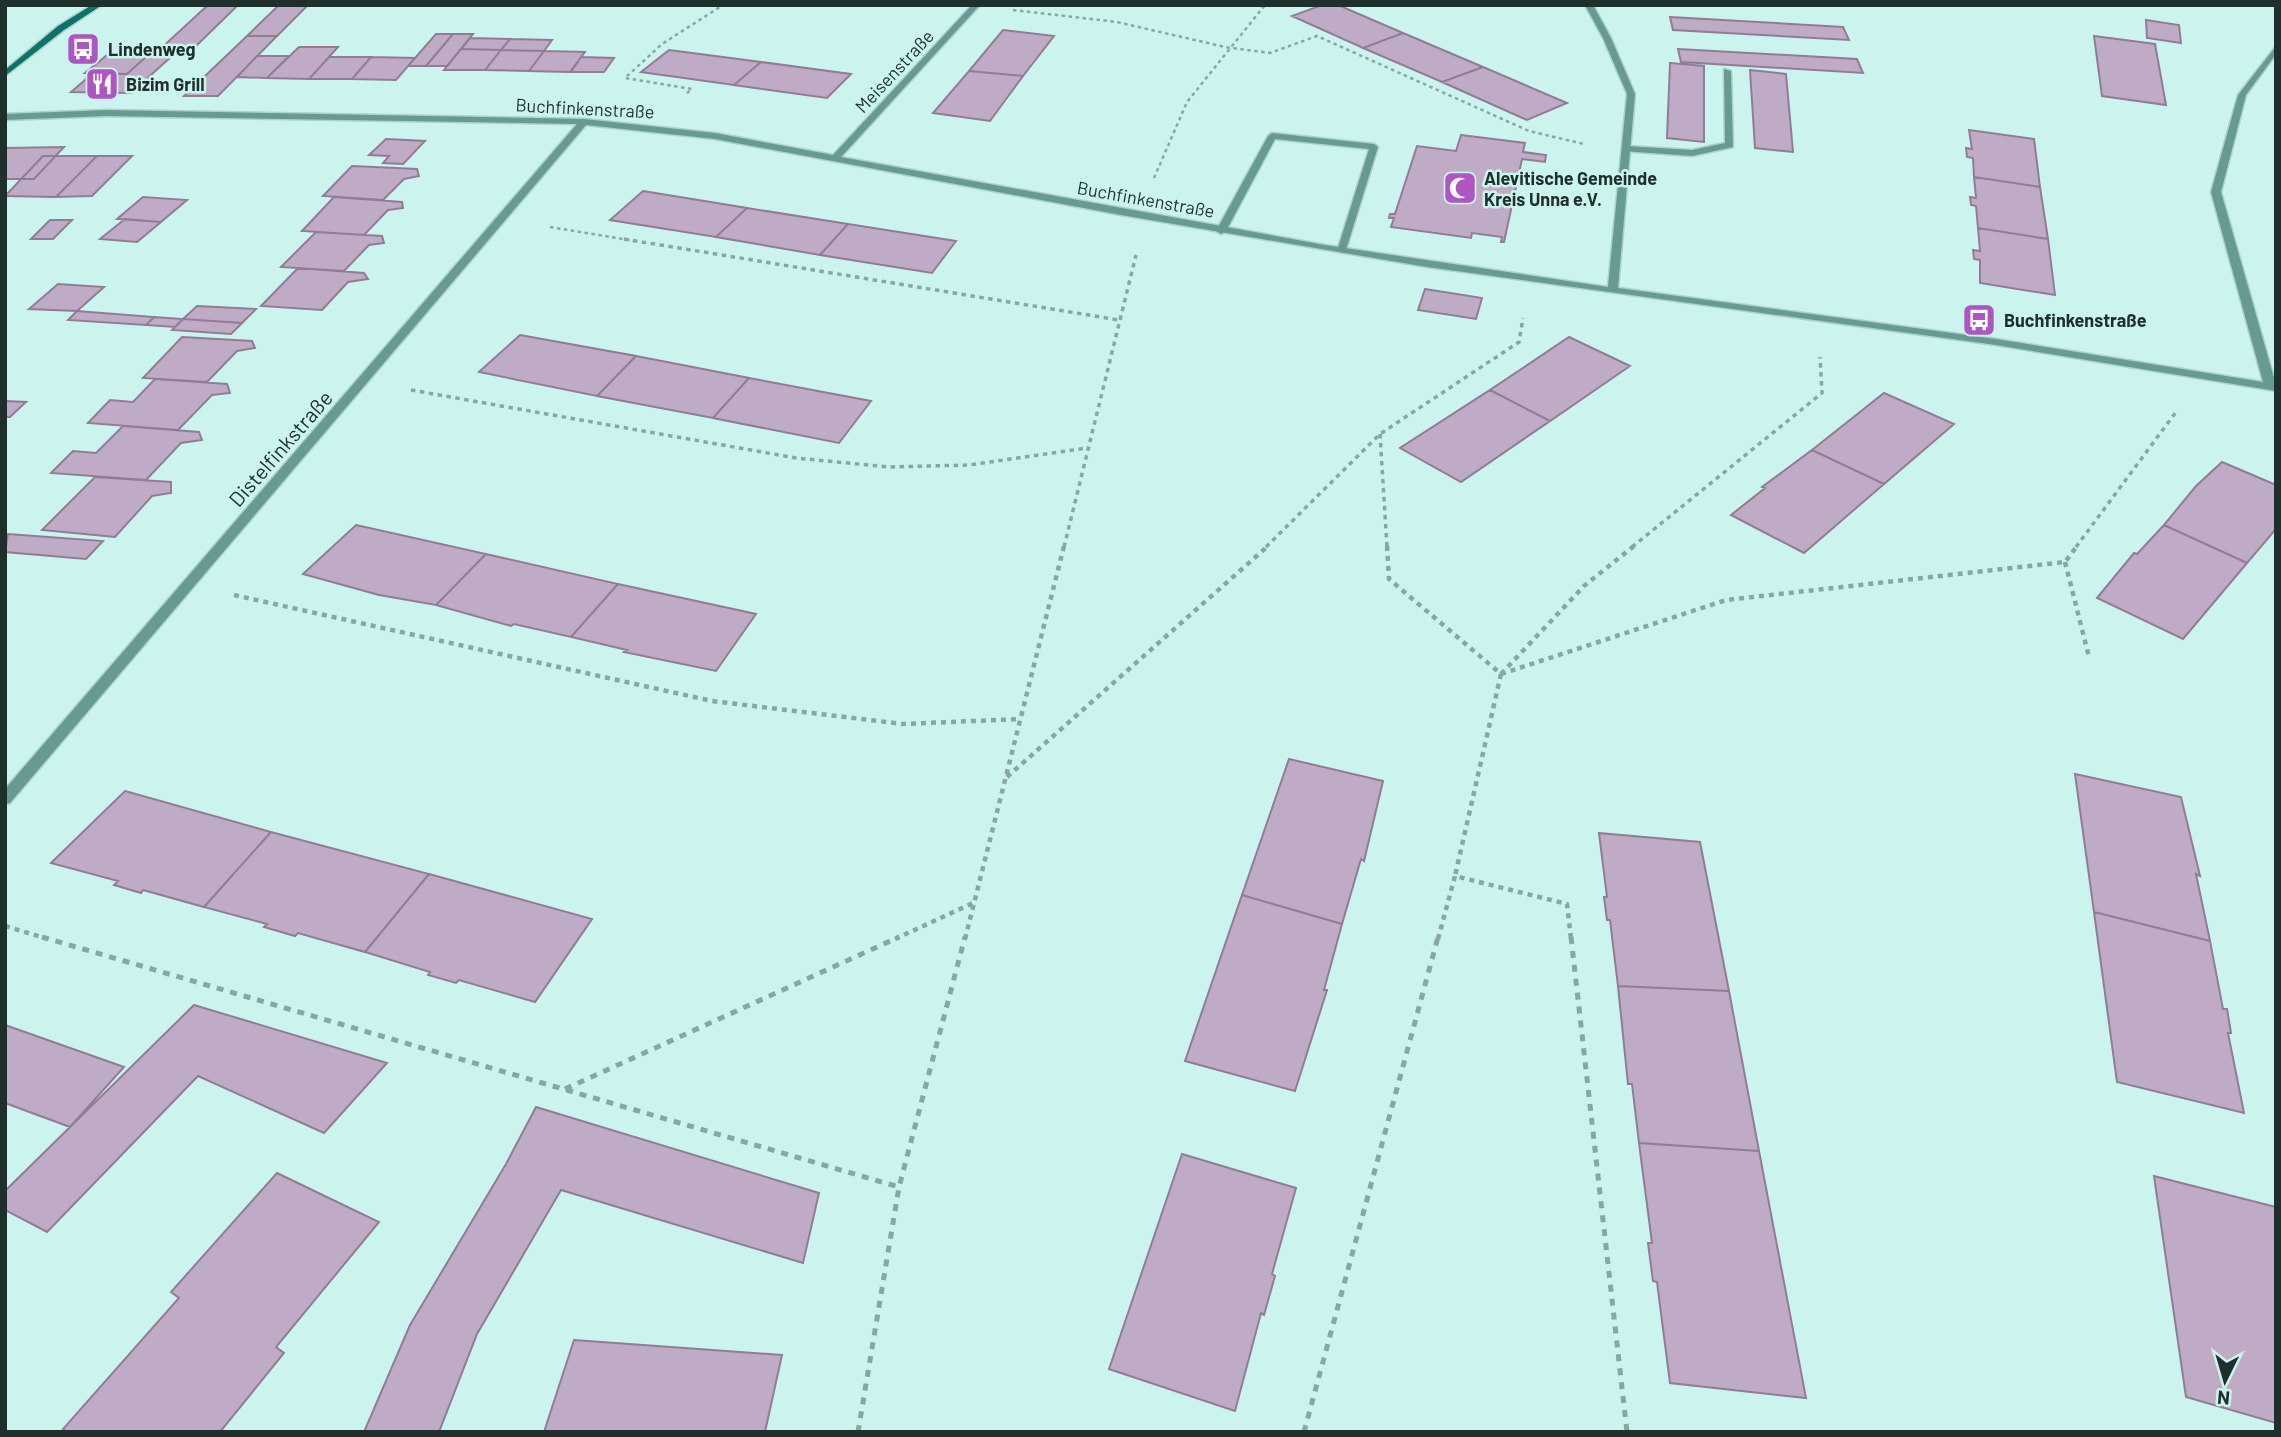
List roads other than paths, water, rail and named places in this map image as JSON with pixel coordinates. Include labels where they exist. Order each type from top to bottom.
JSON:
[{"type":"main road","points":[[5,74],[61,28],[98,5]]},
{"type":"street","points":[[1588,5],[1607,38],[1631,94],[1613,289]]},
{"type":"street","name":"Meisenstraße","points":[[835,158],[976,6]]},
{"type":"street","points":[[2273,387],[2216,192],[2242,95],[2276,48]]},
{"type":"street","points":[[1626,149],[1692,153],[1730,145],[1727,71]]},
{"type":"street","name":"Buchfinkenstraße","points":[[5,117],[106,113],[583,122],[650,128],[835,158],[1145,218],[1342,251],[1529,279],[1981,339],[2273,387]]},
{"type":"street","name":"Distelfinkstraße","points":[[5,799],[583,122]]},
{"type":"street","points":[[1222,231],[1272,136],[1374,147],[1342,251]]},
{"type":"place","name":"Lindenweg","points":[[83,49]]},
{"type":"place","name":"Bizim Grill","points":[[102,84]]},
{"type":"place","name":"Alevitische Gemeinde Kreis Unna e.V.","points":[[1460,188]]},
{"type":"place","name":"Buchfinkenstraße","points":[[1979,320]]}]
